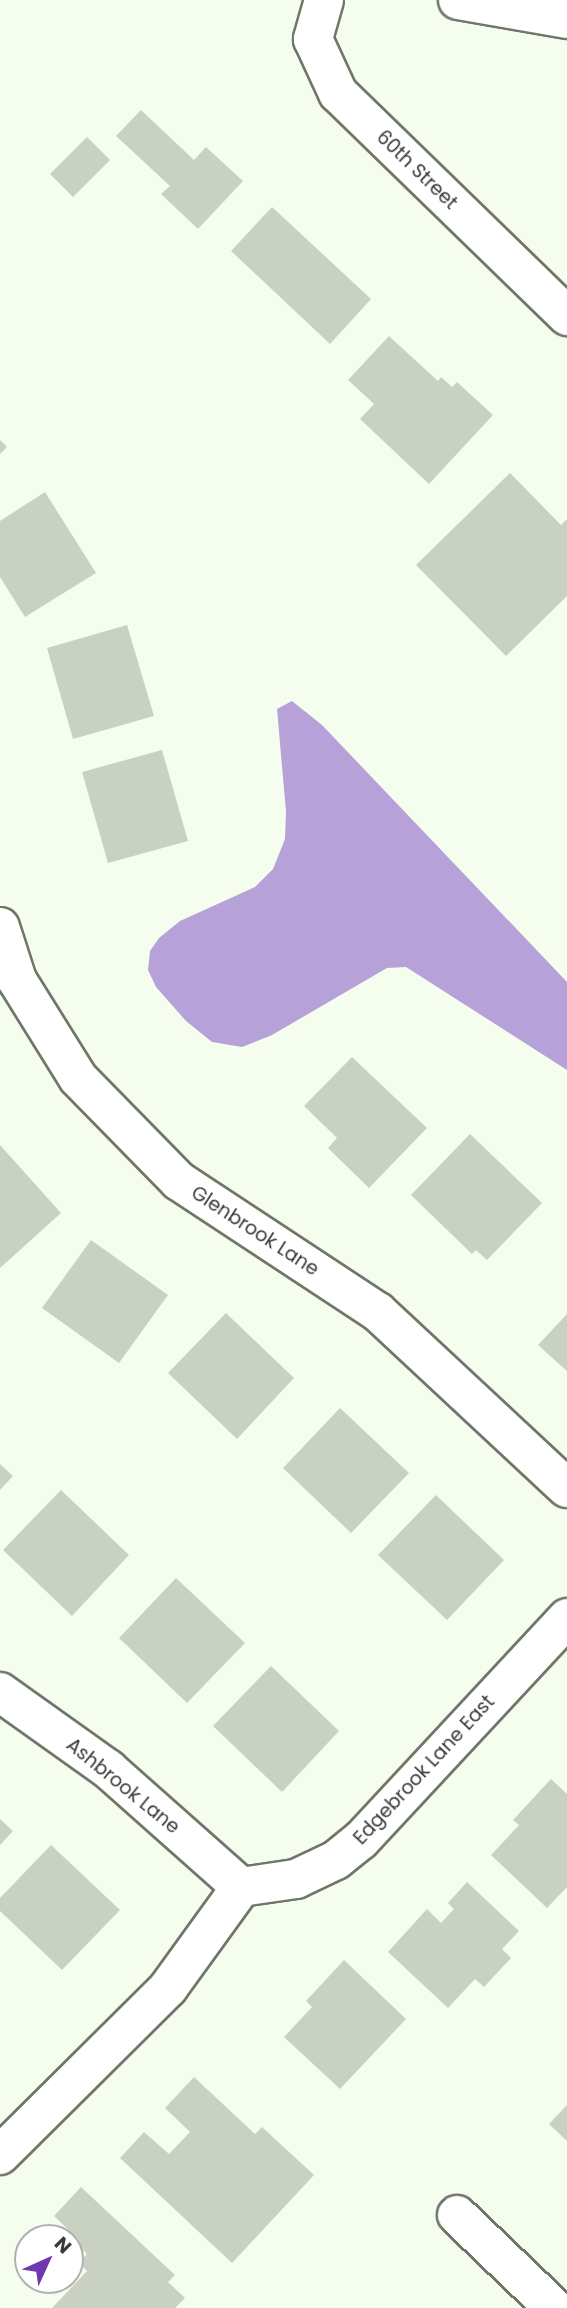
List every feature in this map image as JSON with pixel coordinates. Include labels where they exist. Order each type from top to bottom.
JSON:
[{"type":"street","name":"60th Street","points":[[324,0],[313,39],[338,93],[567,316]]},
{"type":"street","points":[[458,0],[567,19]]},
{"type":"street","name":"Glenbrook Lane","points":[[0,927],[17,980],[78,1078],[179,1181],[378,1312],[567,1488]]},
{"type":"street","name":"Edgebrook Lane East","points":[[241,1887],[296,1879],[335,1860],[361,1840],[567,1618]]},
{"type":"street","name":"Ashbrook Lane","points":[[0,1692],[108,1769],[241,1887]]},
{"type":"street","points":[[0,2155],[168,1988],[241,1887]]},
{"type":"street","points":[[457,2215],[554,2308]]},
{"type":"shaded area","points":[[292,701],[322,725],[567,982],[567,1070],[406,967],[387,968],[272,1035],[242,1047],[212,1042],[186,1021],[156,987],[148,970],[150,951],[159,938],[180,921],[255,887],[273,869],[285,839],[286,812],[277,709]]},
{"type":"building","points":[[141,110],[194,160],[206,147],[243,181],[198,229],[161,194],[170,186],[116,136]]},
{"type":"building","points":[[87,137],[110,160],[73,197],[50,174]]},
{"type":"building","points":[[272,207],[371,299],[330,344],[231,251]]},
{"type":"building","points":[[389,336],[438,381],[441,377],[452,387],[457,382],[493,415],[429,484],[360,419],[374,404],[348,380]]},
{"type":"building","points":[[0,440],[7,447],[0,454]]},
{"type":"building","points":[[510,473],[561,525],[567,519],[567,596],[506,656],[416,565]]},
{"type":"building","points":[[45,492],[96,573],[25,617],[0,577],[0,521]]},
{"type":"building","points":[[127,625],[154,716],[73,739],[47,648]]},
{"type":"building","points":[[162,750],[188,841],[108,863],[82,772]]},
{"type":"building","points":[[352,1057],[427,1128],[369,1188],[328,1148],[337,1138],[304,1106]]},
{"type":"building","points":[[470,1134],[542,1203],[487,1260],[476,1250],[472,1254],[411,1195]]},
{"type":"building","points":[[0,1145],[61,1213],[0,1268]]},
{"type":"building","points":[[91,1240],[168,1295],[119,1363],[42,1308]]},
{"type":"building","points":[[226,1313],[294,1378],[237,1439],[168,1373]]},
{"type":"building","points":[[567,1314],[567,1371],[538,1345]]},
{"type":"building","points":[[340,1408],[409,1473],[351,1533],[283,1468]]},
{"type":"building","points":[[0,1464],[13,1476],[0,1490]]},
{"type":"building","points":[[61,1490],[129,1555],[72,1616],[3,1550]]},
{"type":"building","points":[[436,1495],[504,1560],[447,1620],[378,1555]]},
{"type":"building","points":[[176,1578],[245,1643],[187,1703],[119,1638]]},
{"type":"building","points":[[271,1666],[339,1731],[282,1792],[213,1726]]},
{"type":"building","points":[[551,1779],[567,1794],[567,1887],[547,1908],[491,1855],[519,1825],[513,1820]]},
{"type":"building","points":[[0,1819],[13,1831],[0,1845]]},
{"type":"building","points":[[51,1845],[120,1910],[62,1970],[0,1911],[0,1898]]},
{"type":"building","points":[[467,1882],[519,1931],[502,1949],[511,1958],[484,1987],[475,1979],[448,2008],[388,1952],[427,1909],[441,1923],[454,1909],[448,1903]]},
{"type":"building","points":[[344,1960],[406,2019],[340,2089],[284,2037],[312,2007],[306,2001]]},
{"type":"building","points":[[194,2077],[255,2134],[262,2127],[314,2175],[232,2263],[120,2158],[144,2132],[169,2154],[190,2132],[165,2108]]},
{"type":"building","points":[[567,2105],[567,2141],[549,2124]]},
{"type":"building","points":[[81,2187],[175,2275],[168,2282],[185,2298],[175,2308],[52,2308],[65,2294],[84,2294],[84,2274],[87,2271],[84,2268],[84,2257],[87,2254],[84,2251],[84,2224],[62,2224],[54,2216]]}]
